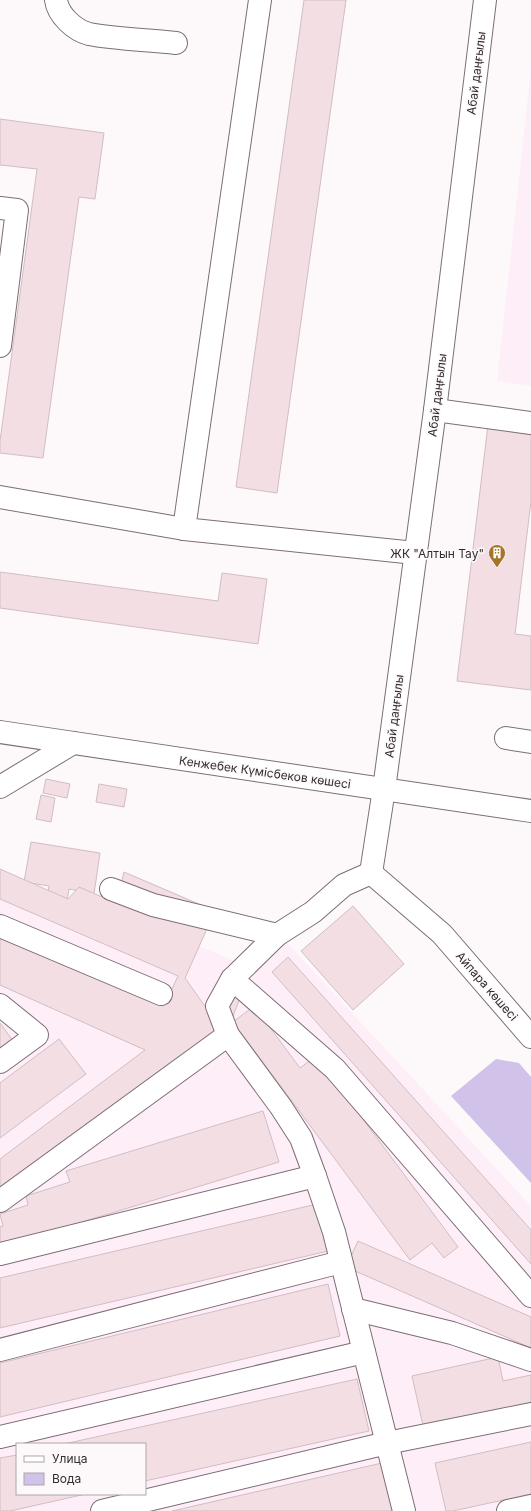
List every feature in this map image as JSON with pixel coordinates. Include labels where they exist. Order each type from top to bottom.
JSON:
[{"type":"street","points":[[56,0],[57,8],[72,26],[88,34],[176,43]]},
{"type":"street","points":[[184,530],[260,0]]},
{"type":"street","name":"Абай даңғылы","points":[[371,872],[384,789],[435,410],[485,0]]},
{"type":"street","points":[[0,208],[17,210],[0,346]]},
{"type":"street","points":[[435,410],[531,423]]},
{"type":"street","points":[[0,497],[184,530],[415,553]]},
{"type":"street","name":"Кенжебек Күмісбеков көшесі","points":[[0,732],[531,811]]},
{"type":"street","points":[[506,738],[531,742]]},
{"type":"street","points":[[0,787],[73,743]]},
{"type":"street","points":[[371,872],[344,885],[313,912],[277,935],[232,979],[217,1006],[228,1035],[281,1107],[301,1138],[334,1232],[404,1511]]},
{"type":"street","name":"Айпара көшесі","points":[[371,872],[442,934],[531,1037]]},
{"type":"street","points":[[111,890],[153,905],[277,935]]},
{"type":"street","points":[[0,926],[161,994]]},
{"type":"street","points":[[232,979],[335,1069],[531,1296]]},
{"type":"street","points":[[0,1005],[37,1035],[0,1062]]},
{"type":"street","points":[[0,1201],[228,1035]]},
{"type":"street","points":[[0,1254],[315,1176]]},
{"type":"street","points":[[0,1350],[341,1262]]},
{"type":"street","points":[[353,1309],[452,1333],[531,1360]]},
{"type":"street","points":[[0,1438],[364,1352]]},
{"type":"street","points":[[102,1511],[387,1443],[531,1414]]},
{"type":"street","points":[[508,1511],[531,1506]]},
{"type":"shaded area","points":[[531,68],[531,386],[497,381]]},
{"type":"shaded area","points":[[0,871],[69,900],[82,896],[253,969],[280,935],[531,1206],[531,1511],[0,1511]]},
{"type":"water","points":[[496,1059],[519,1063],[531,1077],[531,1183],[451,1096]]},
{"type":"building","points":[[304,0],[346,0],[277,493],[236,487]]},
{"type":"building","points":[[0,119],[104,133],[95,199],[79,197],[43,458],[0,453],[0,441],[37,169],[0,165]]},
{"type":"building","name":"ЖК \"Алтын Тау\"","points":[[488,425],[531,430],[531,501],[515,634],[531,636],[531,690],[457,681]]},
{"type":"building","points":[[0,572],[218,601],[222,573],[267,579],[258,644],[0,608]]},
{"type":"building","points":[[46,779],[70,784],[67,798],[43,793]]},
{"type":"building","points":[[99,784],[127,789],[124,807],[96,802]]},
{"type":"building","points":[[41,795],[55,798],[51,822],[36,819]]},
{"type":"building","points":[[31,842],[100,853],[94,894],[69,889],[66,907],[46,904],[49,886],[24,882]]},
{"type":"building","points":[[0,869],[68,899],[79,887],[116,903],[124,872],[215,911],[185,978],[221,1029],[0,1194],[0,1159],[145,1050],[0,985],[0,933],[164,1006],[178,976],[0,899]]},
{"type":"building","points":[[353,906],[404,964],[353,1010],[301,951]]},
{"type":"building","points":[[288,957],[531,1230],[531,1264],[272,972]]},
{"type":"building","points":[[233,988],[243,990],[233,1016],[220,1011]]},
{"type":"building","points":[[254,1006],[300,1068],[316,1056],[458,1247],[444,1258],[432,1243],[410,1260],[233,1022]]},
{"type":"building","points":[[0,1023],[13,1041],[0,1050]]},
{"type":"building","points":[[59,1039],[86,1074],[0,1138],[0,1083]]},
{"type":"building","points":[[263,1111],[279,1162],[0,1247],[0,1227],[3,1226],[0,1214],[28,1205],[26,1196],[70,1182],[66,1171]]},
{"type":"building","points":[[317,1204],[328,1251],[0,1328],[0,1278]]},
{"type":"building","points":[[358,1241],[531,1317],[531,1348],[346,1267]]},
{"type":"building","points":[[328,1284],[340,1336],[0,1417],[0,1363]]},
{"type":"building","points":[[498,1357],[503,1381],[531,1375],[531,1406],[424,1430],[412,1376]]},
{"type":"building","points":[[357,1379],[369,1431],[146,1481],[146,1443],[69,1443]]},
{"type":"building","points":[[531,1442],[531,1494],[453,1511],[446,1511],[435,1463]]},
{"type":"building","points":[[16,1455],[16,1495],[82,1495],[10,1511],[0,1511],[0,1458]]},
{"type":"building","points":[[382,1463],[393,1511],[172,1511]]},
{"type":"place","name":"ЖК \"Алтын Тау\"","points":[[497,568]]}]
